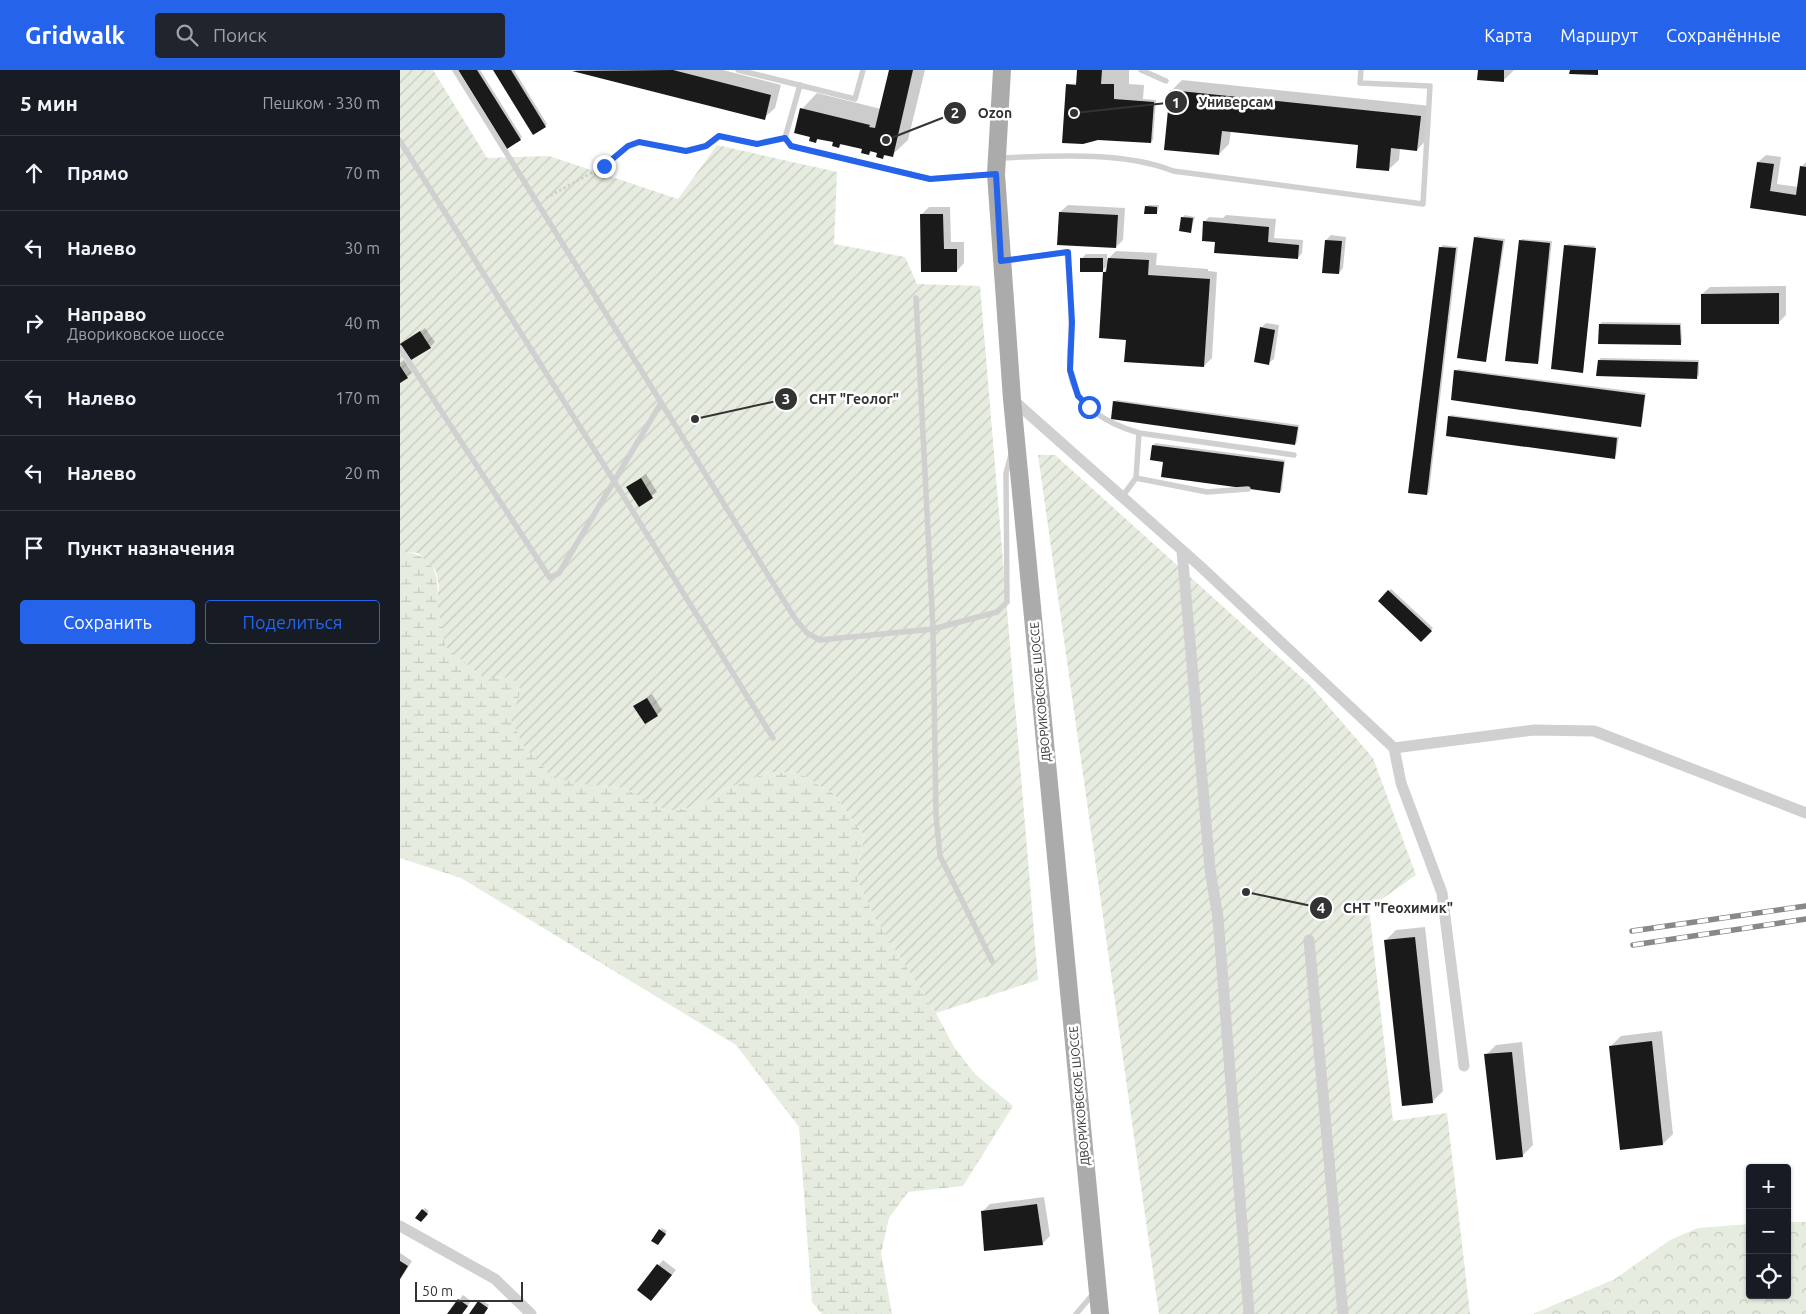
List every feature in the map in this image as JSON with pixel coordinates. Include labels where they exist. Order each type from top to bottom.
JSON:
[{"type":"main road","name":"ДВОРИКОВСКОЕ ШОССЕ","points":[[1002,70],[996,166],[1001,261],[1015,435],[1100,1314]]},
{"type":"street","points":[[1012,399],[1182,550],[1394,748],[1401,783],[1442,893],[1464,1066]]},
{"type":"street","points":[[1182,550],[1210,869],[1218,918],[1249,1314]]},
{"type":"street","points":[[1394,748],[1534,730],[1594,731],[1806,813]]},
{"type":"street","points":[[1309,940],[1343,1314]]},
{"type":"street","points":[[400,1226],[495,1279],[531,1314]]},
{"type":"lane","points":[[455,70],[794,617],[808,633],[820,640],[933,629],[997,612],[1008,602],[1006,473],[1015,435]]},
{"type":"lane","points":[[738,70],[855,99],[862,70]]},
{"type":"lane","points":[[1141,70],[1166,81]]},
{"type":"lane","points":[[800,85],[785,138],[791,146],[930,179],[996,166],[1066,156],[1154,163],[1173,171],[1423,204],[1430,86],[1360,83],[1361,70]]},
{"type":"lane","points":[[400,140],[773,738]]},
{"type":"lane","points":[[1001,261],[1068,252],[1072,322],[1070,370],[1073,385],[1078,396],[1102,418],[1139,433],[1294,455]]},
{"type":"lane","points":[[916,298],[933,629],[936,814],[940,856],[992,961]]},
{"type":"lane","points":[[400,348],[550,578],[559,573],[661,403]]},
{"type":"lane","points":[[1122,497],[1136,478],[1139,433]]},
{"type":"lane","points":[[1136,478],[1207,492],[1248,489]]},
{"type":"lane","points":[[1076,1314],[1097,1290]]},
{"type":"path","points":[[538,203],[604,166],[628,146],[639,142],[686,151],[706,146],[719,136],[757,144],[785,138]]},
{"type":"green space","points":[[400,70],[433,70],[487,158],[549,156],[678,199],[717,145],[837,172],[834,244],[905,257],[917,284],[980,286],[1038,980],[936,1013],[873,915],[857,878],[864,835],[834,794],[799,773],[769,772],[728,788],[695,807],[667,811],[624,788],[589,785],[553,778],[523,745],[511,719],[521,690],[515,680],[503,677],[485,679],[445,646],[437,601],[439,586],[436,571],[418,553],[406,552],[400,554]]},
{"type":"green space","points":[[1038,455],[1055,455],[1310,685],[1373,758],[1416,875],[1369,908],[1393,1121],[1447,1113],[1470,1314],[1159,1314]]},
{"type":"green space","points":[[406,552],[423,558],[433,568],[437,583],[437,601],[485,679],[503,677],[515,679],[589,785],[624,788],[667,811],[695,807],[728,788],[769,772],[799,773],[834,794],[864,835],[857,878],[873,915],[936,1013],[954,1047],[975,1074],[1013,1106],[963,1186],[908,1192],[889,1218],[881,1253],[892,1314],[822,1314],[812,1302],[799,1127],[736,1045],[461,878],[400,858],[400,554]]},
{"type":"green space","points":[[1791,1222],[1806,1222],[1806,1314],[1533,1314],[1615,1279],[1670,1240],[1698,1228],[1746,1224],[1746,1299],[1791,1299]]},
{"type":"building","points":[[458,70],[477,70],[521,140],[507,149]]},
{"type":"building","points":[[493,70],[511,70],[546,127],[533,135]]},
{"type":"building","points":[[673,70],[771,95],[765,120],[572,71]]},
{"type":"building","points":[[889,70],[913,70],[893,157],[884,155],[883,159],[876,157],[877,153],[870,151],[869,155],[861,153],[862,149],[840,144],[839,148],[832,146],[833,142],[817,139],[816,143],[809,141],[810,137],[794,133],[800,108],[870,125],[869,127],[875,128]]},
{"type":"building","points":[[1077,70],[1102,70],[1101,84],[1114,84],[1114,99],[1154,102],[1151,143],[1098,140],[1083,144],[1062,143],[1066,84],[1076,85]]},
{"type":"building","points":[[1478,70],[1504,70],[1504,82],[1477,80]]},
{"type":"building","points":[[1570,70],[1598,70],[1598,75],[1569,74]]},
{"type":"building","points":[[1170,90],[1421,116],[1417,151],[1391,148],[1389,171],[1356,168],[1358,145],[1222,131],[1219,155],[1164,150]]},
{"type":"building","points":[[1757,162],[1774,164],[1770,191],[1796,195],[1800,166],[1806,167],[1806,216],[1750,208]]},
{"type":"building","points":[[1145,206],[1157,207],[1157,214],[1144,214]]},
{"type":"building","points":[[1059,212],[1118,215],[1116,248],[1057,245]]},
{"type":"building","points":[[920,214],[943,214],[944,249],[957,249],[957,272],[921,272]]},
{"type":"building","points":[[1181,217],[1193,218],[1191,233],[1179,231]]},
{"type":"building","points":[[1203,221],[1269,227],[1268,242],[1299,245],[1298,259],[1214,253],[1215,242],[1202,241]]},
{"type":"building","points":[[1474,237],[1503,241],[1486,362],[1457,358]]},
{"type":"building","points":[[1325,240],[1342,241],[1339,274],[1322,273]]},
{"type":"building","points":[[1519,240],[1550,243],[1538,364],[1505,361]]},
{"type":"building","points":[[1564,245],[1596,248],[1583,373],[1551,369]]},
{"type":"building","points":[[1439,247],[1456,248],[1427,495],[1408,493]]},
{"type":"building","points":[[1080,258],[1103,258],[1103,272],[1080,272]]},
{"type":"building","points":[[1108,258],[1149,260],[1148,275],[1210,279],[1204,367],[1124,362],[1126,340],[1099,338],[1103,272],[1106,272]]},
{"type":"building","points":[[1779,293],[1779,324],[1701,324],[1701,294]]},
{"type":"building","points":[[1599,324],[1680,325],[1681,345],[1598,344]]},
{"type":"building","points":[[1260,327],[1275,330],[1269,365],[1254,362]]},
{"type":"building","points":[[420,331],[431,348],[411,360],[400,344]]},
{"type":"building","points":[[1598,360],[1698,362],[1697,379],[1596,376]]},
{"type":"building","points":[[400,366],[408,378],[400,383]]},
{"type":"building","points":[[1454,370],[1645,395],[1641,427],[1451,400]]},
{"type":"building","points":[[1113,401],[1298,427],[1295,445],[1111,419]]},
{"type":"building","points":[[1448,416],[1617,438],[1615,459],[1446,436]]},
{"type":"building","points":[[1152,445],[1284,462],[1280,493],[1161,477],[1163,462],[1150,460]]},
{"type":"building","points":[[641,478],[653,498],[639,507],[626,487]]},
{"type":"building","points":[[1388,590],[1432,631],[1421,642],[1378,601]]},
{"type":"building","points":[[647,698],[658,716],[645,724],[633,706]]},
{"type":"building","points":[[1415,937],[1433,1103],[1402,1106],[1384,940]]},
{"type":"building","points":[[1652,1041],[1663,1145],[1620,1150],[1609,1046]]},
{"type":"building","points":[[1512,1052],[1523,1157],[1496,1160],[1484,1054]]},
{"type":"building","points":[[1037,1204],[1043,1245],[984,1251],[981,1211]]},
{"type":"building","points":[[422,1209],[428,1214],[421,1222],[415,1218]]},
{"type":"building","points":[[659,1229],[666,1234],[658,1245],[651,1241]]},
{"type":"building","points":[[400,1261],[408,1266],[400,1279]]},
{"type":"building","points":[[657,1264],[672,1275],[651,1301],[637,1290]]},
{"type":"building","points":[[458,1299],[468,1306],[462,1314],[447,1314]]},
{"type":"building","points":[[478,1301],[488,1308],[484,1314],[469,1314]]},
{"type":"railway","points":[[1632,931],[1806,906]]},
{"type":"railway","points":[[1633,945],[1806,919]]},
{"type":"place","name":"Универсам","points":[[1074,113]]},
{"type":"place","name":"Ozon","points":[[886,140]]},
{"type":"place","name":"СНТ \"Геолог\"","points":[[695,419]]},
{"type":"place","name":"СНТ \"Геохимик\"","points":[[1246,892]]},
{"type":"route","points":[[604,166],[628,146],[639,142],[686,151],[706,146],[719,136],[757,144],[785,138],[791,146],[930,179],[996,174],[1001,261],[1068,252],[1072,322],[1070,370],[1073,385],[1078,396],[1089,407]]}]
